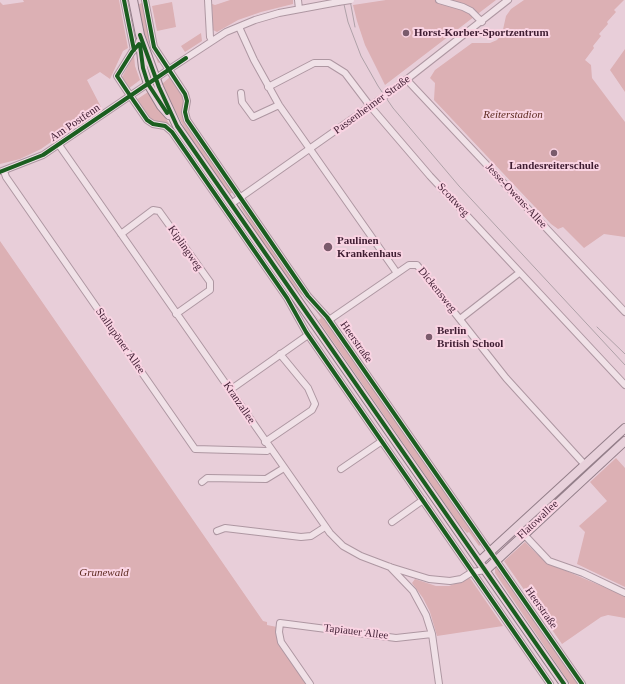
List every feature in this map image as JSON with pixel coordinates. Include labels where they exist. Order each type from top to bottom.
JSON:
[{"type":"main road","points":[[133,0],[138,43],[143,68],[148,84],[161,106],[171,117],[564,684]]},
{"type":"main road","points":[[138,43],[156,78],[171,117]]},
{"type":"main road","name":"Flatowallee","points":[[480,561],[625,428]]},
{"type":"main road","name":"Flatowallee","points":[[486,570],[496,559],[625,441]]},
{"type":"main road","points":[[585,465],[592,471]]},
{"type":"street","points":[[124,0],[138,43],[117,76],[150,122],[165,126],[172,132],[287,298],[308,335],[550,684]]},
{"type":"street","name":"Heerstraße","points":[[145,0],[154,47],[186,97],[185,112],[187,120],[308,296],[329,320],[582,684]]},
{"type":"street","points":[[208,0],[210,37],[212,41]]},
{"type":"street","points":[[298,0],[299,9]]},
{"type":"street","name":"Am Postfenn","points":[[2,171],[29,162],[59,145],[212,41],[239,27],[266,16],[299,9],[322,2],[351,0]]},
{"type":"street","points":[[439,0],[471,11],[482,22]]},
{"type":"street","name":"Passenheimer Straße","points":[[231,204],[407,80],[508,0]]},
{"type":"street","points":[[239,27],[268,87],[279,105],[397,273],[329,320]]},
{"type":"street","name":"Scottweg","points":[[268,87],[308,65],[319,62],[329,63],[345,73],[373,104],[430,176],[625,385]]},
{"type":"street","name":"Jesse-Owens-Allee","points":[[407,80],[625,312]]},
{"type":"street","points":[[241,93],[242,102],[253,118],[279,105]]},
{"type":"street","name":"Kranzallee","points":[[59,145],[270,449],[325,527],[337,540],[351,551],[390,567],[445,582],[461,579],[472,572]]},
{"type":"street","name":"Stallupöner Allee","points":[[2,171],[195,449],[267,451],[270,449]]},
{"type":"street","name":"Kiplingweg","points":[[121,234],[153,210],[159,211],[210,282],[210,290],[176,314]]},
{"type":"street","name":"Dickensweg","points":[[397,273],[409,265],[417,265],[506,378],[585,465]]},
{"type":"street","points":[[460,319],[519,273]]},
{"type":"street","points":[[230,390],[308,335]]},
{"type":"street","points":[[266,442],[312,410],[315,404],[308,388],[280,354]]},
{"type":"street","points":[[341,469],[382,441]]},
{"type":"street","points":[[202,482],[207,478],[266,479],[284,468]]},
{"type":"street","points":[[392,522],[423,500]]},
{"type":"street","points":[[217,531],[225,528],[301,537],[311,536],[325,527]]},
{"type":"street","points":[[517,527],[549,561],[583,573],[625,593]]},
{"type":"street","points":[[472,572],[480,561]]},
{"type":"street","points":[[390,567],[406,583],[422,606],[432,634],[439,684]]},
{"type":"street","points":[[472,572],[486,570]]},
{"type":"street","points":[[406,583],[411,573]]},
{"type":"street","name":"Tapiauer Allee","points":[[310,684],[281,642],[279,632],[280,623],[396,638],[432,634]]},
{"type":"green space","points":[[23,0],[119,0],[128,48],[123,51],[110,79],[100,72],[87,80],[101,107],[41,149],[20,159],[0,164],[0,2],[3,5],[24,2]]},
{"type":"green space","points":[[230,0],[293,0],[293,4],[261,12],[238,20],[217,32],[213,30],[212,4],[215,5]]},
{"type":"green space","name":"Horst-Korber-Sportzentrum","points":[[386,0],[496,0],[385,85],[365,45],[353,5]]},
{"type":"green space","name":"Landesreiterschule","points":[[524,0],[624,0],[614,10],[616,12],[599,34],[601,36],[585,60],[591,65],[592,78],[625,122],[625,237],[604,234],[584,248],[563,227],[558,229],[551,224],[434,100],[435,83],[430,78],[435,70],[472,43],[490,43],[497,40],[502,34],[506,16],[511,9]]},
{"type":"green space","points":[[143,2],[160,62],[158,63],[151,43],[149,44],[144,32],[138,5]]},
{"type":"green space","points":[[172,2],[176,27],[157,31],[152,6]]},
{"type":"green space","points":[[201,33],[202,41],[185,52],[181,46]]},
{"type":"green space","points":[[625,49],[625,92],[610,70]]},
{"type":"green space","points":[[134,55],[135,66],[140,80],[128,89],[122,77]]},
{"type":"green space","points":[[170,77],[184,98],[183,112],[234,191],[230,194],[186,131],[176,112],[162,84]]},
{"type":"green space","points":[[147,90],[248,236],[171,129],[149,119],[136,100],[148,92]]},
{"type":"green space","points":[[243,204],[320,309],[483,543],[479,546],[469,532],[467,533],[459,524],[312,310],[319,320],[321,318],[304,294],[302,295],[296,289],[256,232],[240,206]]},
{"type":"green space","name":"Grunewald","points":[[0,241],[263,621],[267,622],[267,625],[277,627],[277,640],[307,684],[0,684]]},
{"type":"green space","points":[[616,458],[625,468],[625,587],[577,564],[585,532],[579,526],[607,501],[590,482]]},
{"type":"green space","points":[[525,542],[550,564],[625,596],[625,618],[608,615],[601,617],[562,644],[504,561]]},
{"type":"green space","points":[[497,565],[580,684],[570,684],[495,573],[495,567]]},
{"type":"green space","points":[[470,578],[503,626],[437,636],[430,612],[423,598],[412,583],[415,579],[436,586],[449,586]]},
{"type":"tram line","points":[[343,0],[348,22],[361,56],[378,86],[393,108],[459,186],[625,365]]},
{"type":"tram line","points":[[350,0],[355,27]]},
{"type":"tram line","points":[[597,327],[625,354]]},
{"type":"cycle path","points":[[124,0],[134,50]]},
{"type":"cycle path","points":[[145,0],[154,47],[185,94],[187,101],[185,112],[187,120],[308,296],[327,317],[582,684]]},
{"type":"cycle path","points":[[140,35],[159,87],[177,126],[564,684]]},
{"type":"cycle path","points":[[139,44],[132,52],[117,76],[147,120],[153,124],[165,126],[172,132],[287,298],[306,332],[550,684]]},
{"type":"cycle path","points":[[140,45],[143,68],[148,84],[167,113]]},
{"type":"cycle path","points":[[0,172],[43,155],[186,58]]},
{"type":"place","name":"Horst-Korber-Sportzentrum","points":[[406,33]]},
{"type":"place","name":"Landesreiterschule","points":[[554,153]]},
{"type":"place","name":"Paulinen Krankenhaus","points":[[328,247]]},
{"type":"place","name":"Berlin British School","points":[[429,337]]},
{"type":"park label","name":"Reiterstadion","points":[[513,115]]}]
